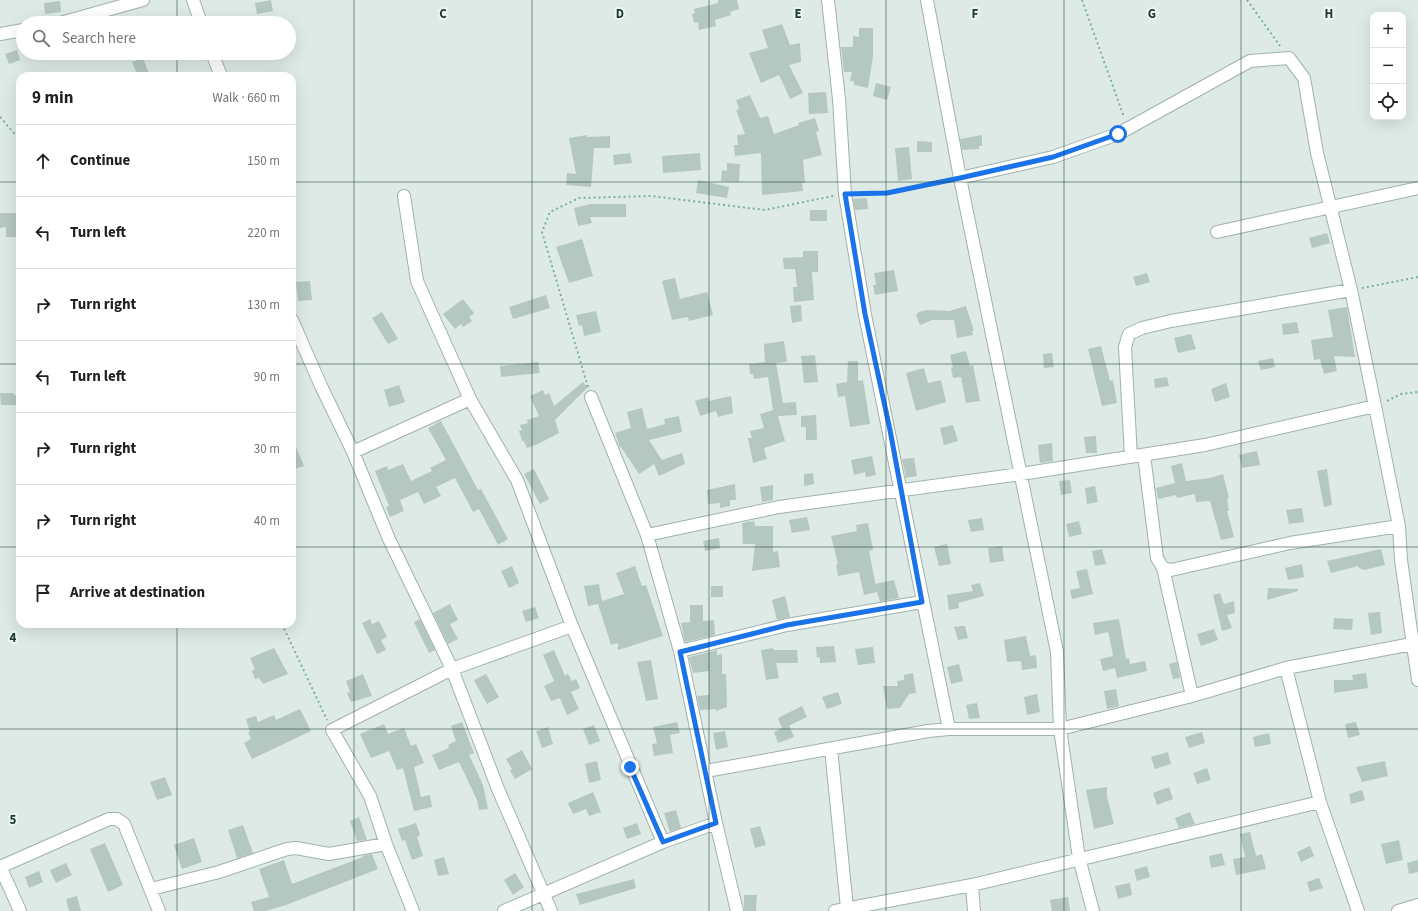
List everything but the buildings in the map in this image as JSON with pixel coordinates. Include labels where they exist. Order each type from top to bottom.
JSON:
[{"type":"street","points":[[85,16],[143,0]]},
{"type":"street","points":[[193,0],[199,16]]},
{"type":"street","points":[[828,0],[839,98],[845,194],[865,314],[890,430],[922,602],[949,729]]},
{"type":"street","points":[[927,0],[960,178],[1057,652],[1060,729],[1079,858],[1093,911]]},
{"type":"street","points":[[0,34],[16,31]]},
{"type":"street","points":[[960,178],[1053,157],[1118,134],[1250,61],[1289,58],[1304,78],[1317,153],[1332,207],[1351,290],[1399,526],[1401,560],[1414,628],[1412,644],[1418,680]]},
{"type":"street","points":[[215,60],[219,72]]},
{"type":"street","points":[[1217,232],[1418,188]]},
{"type":"street","points":[[404,196],[417,281],[470,399],[517,480],[572,626],[663,842]]},
{"type":"street","points":[[1131,457],[1125,347],[1129,334],[1142,328],[1171,321],[1351,290]]},
{"type":"street","points":[[296,329],[321,386],[353,452],[389,539],[452,669],[498,789],[551,911]]},
{"type":"street","points":[[591,397],[647,536],[680,652],[716,823],[737,911]]},
{"type":"street","points":[[353,452],[470,399]]},
{"type":"street","points":[[647,536],[779,507],[1021,474],[1205,445],[1375,406]]},
{"type":"street","points":[[1144,455],[1157,558],[1163,568],[1192,696]]},
{"type":"street","points":[[1163,568],[1171,570],[1290,543],[1399,526]]},
{"type":"street","points":[[680,652],[787,625],[922,602]]},
{"type":"street","points":[[413,911],[386,844],[370,796],[332,730],[452,669],[572,626]]},
{"type":"street","points":[[706,771],[928,731],[949,729],[1060,729],[1192,696],[1286,668],[1412,644]]},
{"type":"street","points":[[1286,668],[1320,802],[1358,911]]},
{"type":"street","points":[[830,749],[847,908]]},
{"type":"street","points":[[835,911],[972,885],[1079,858],[1190,834],[1320,802]]},
{"type":"street","points":[[20,911],[0,866],[109,819],[117,819],[124,824],[159,911]]},
{"type":"street","points":[[504,911],[544,895],[663,842],[716,823]]},
{"type":"street","points":[[151,889],[219,872],[287,849],[296,848],[329,854],[386,844]]},
{"type":"street","points":[[972,885],[974,911]]},
{"type":"street","points":[[1398,911],[1418,905]]},
{"type":"path","points":[[1082,0],[1128,128]]},
{"type":"path","points":[[1247,0],[1289,58]]},
{"type":"path","points":[[0,117],[16,135]]},
{"type":"path","points":[[591,397],[542,232],[550,212],[579,198],[651,196],[764,210],[845,194],[887,193],[960,178]]},
{"type":"path","points":[[1351,290],[1418,277]]},
{"type":"path","points":[[1375,406],[1401,394],[1418,392]]},
{"type":"path","points":[[284,628],[332,730]]},
{"type":"route","points":[[630,767],[663,842],[716,823],[680,652],[787,625],[922,602],[890,430],[865,314],[845,194],[887,193],[960,178],[1053,157],[1118,134]]}]
